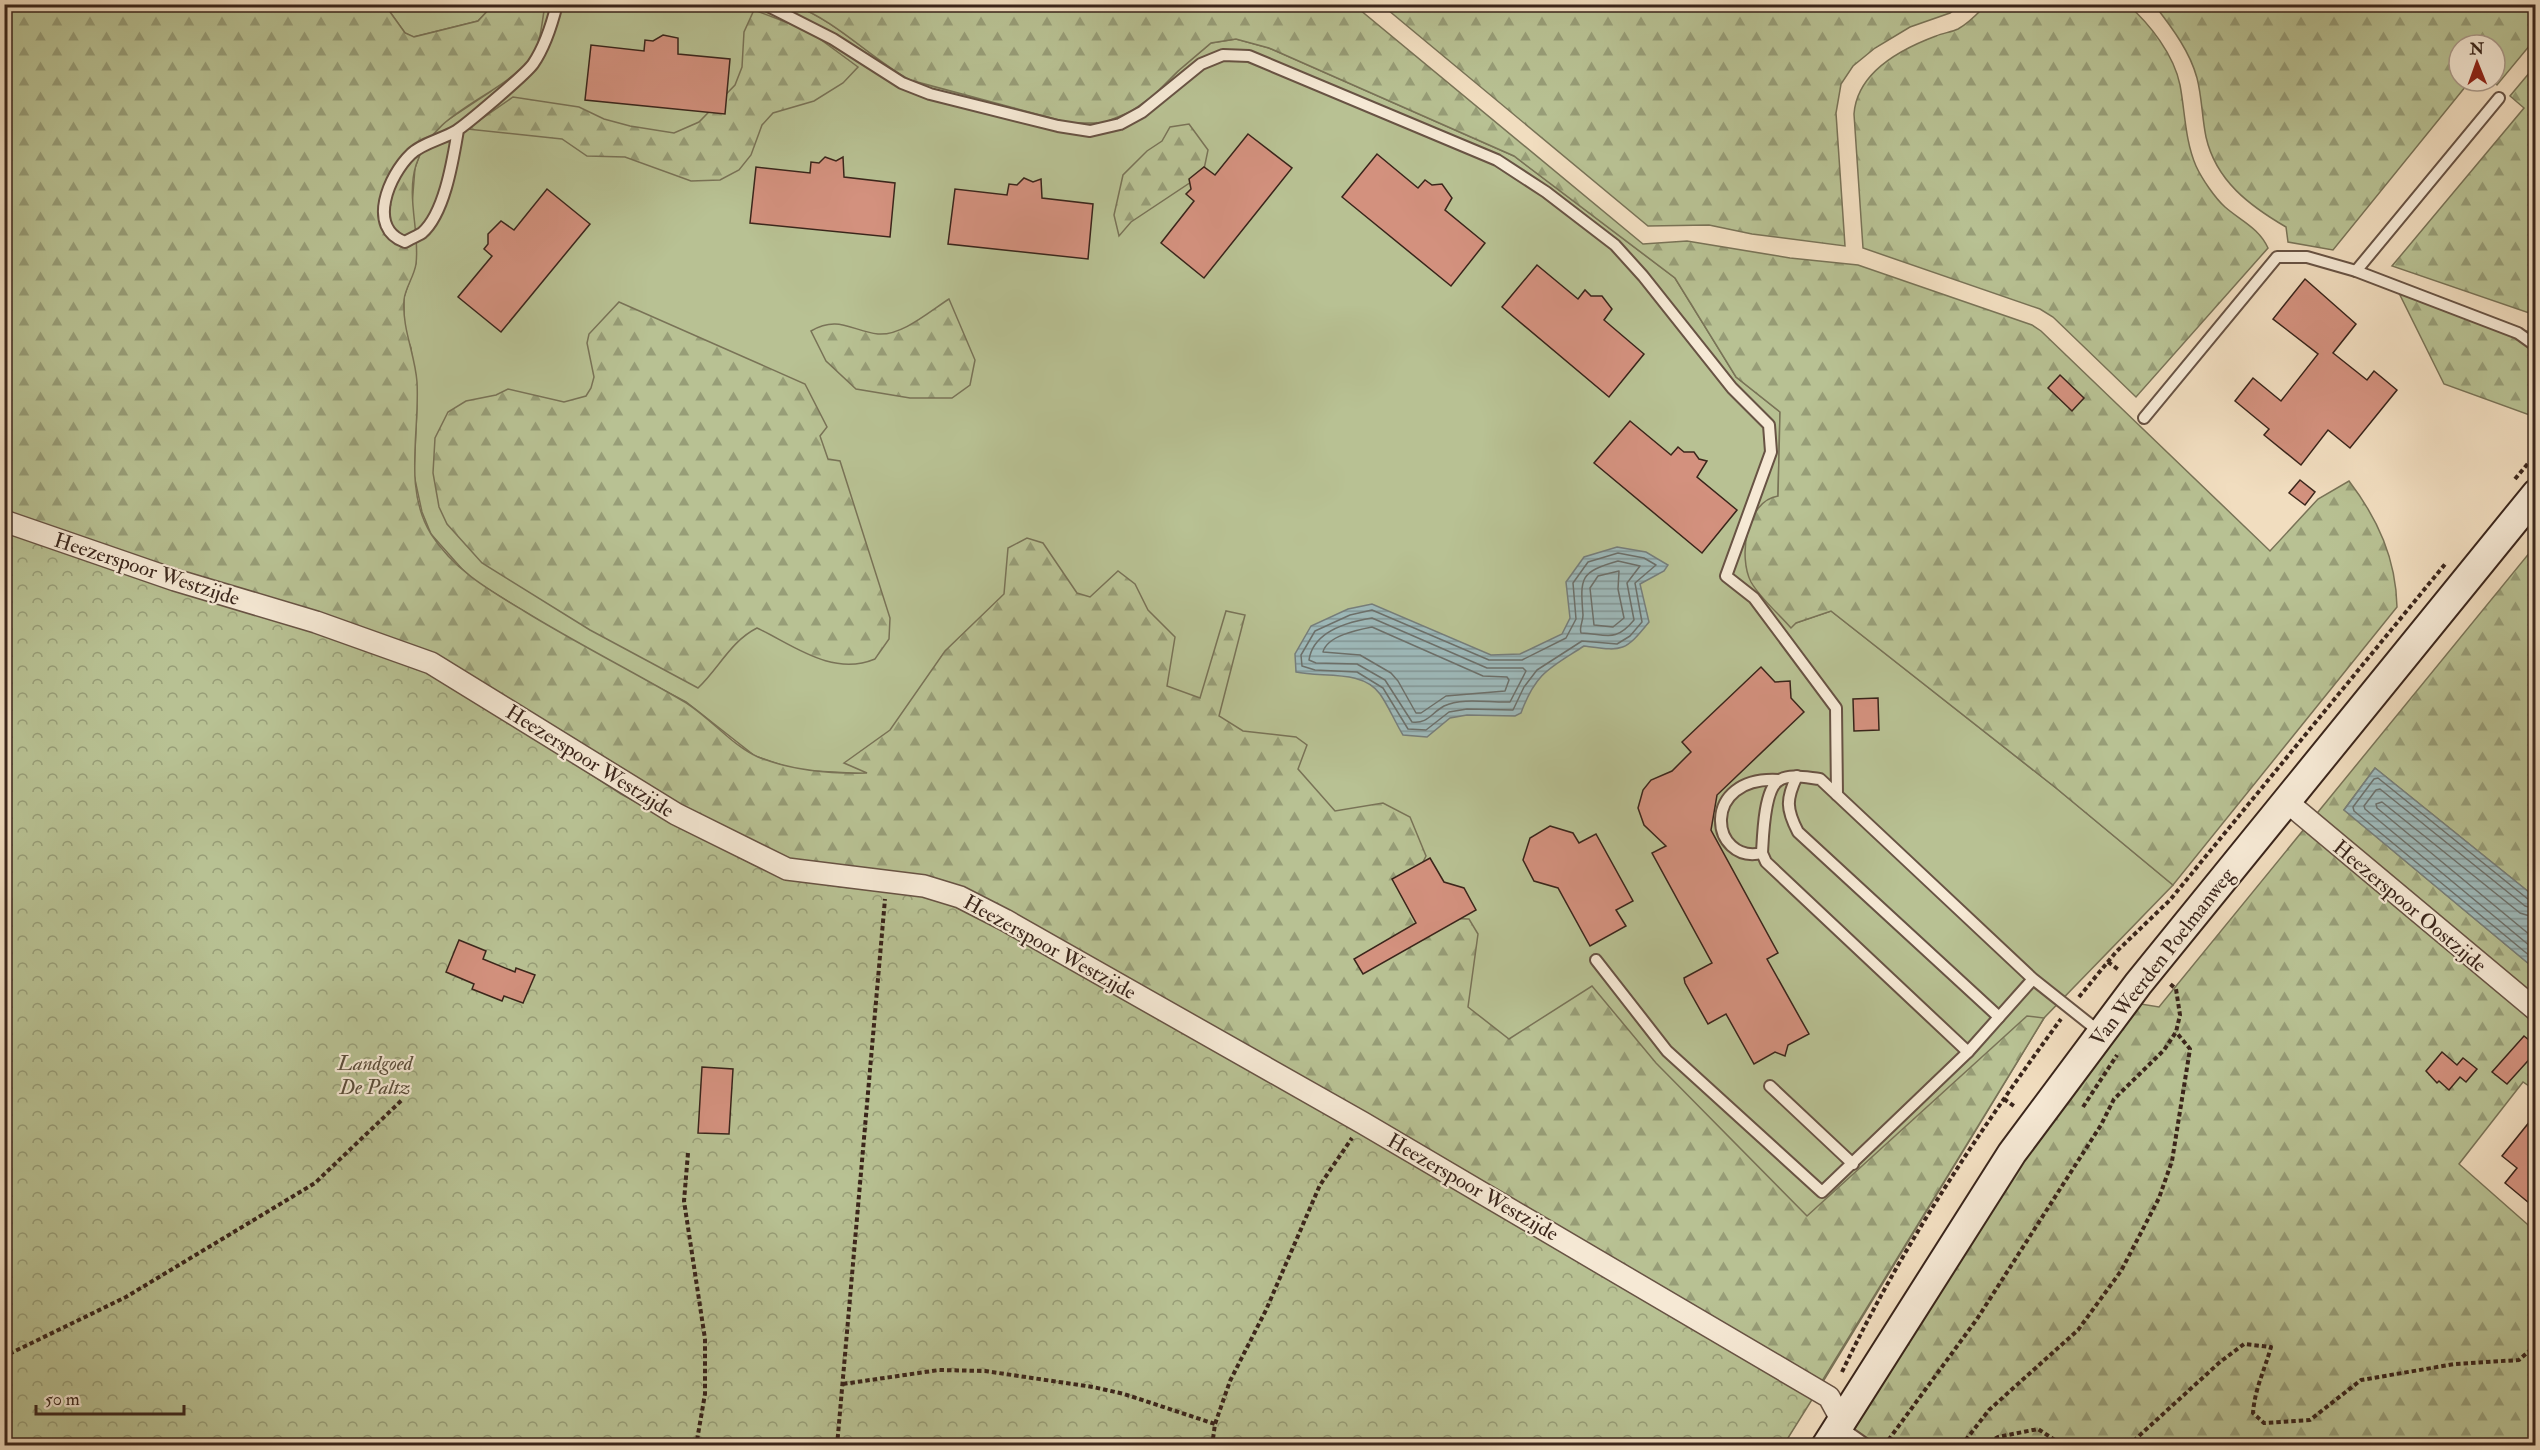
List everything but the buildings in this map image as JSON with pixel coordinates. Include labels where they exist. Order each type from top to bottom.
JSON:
[{"type":"main road","name":"Van Weerden Poelmanweg","points":[[1826,1446],[1835,1408],[2012,1154],[2138,984],[2286,801],[2524,488]]},
{"type":"street","name":"Heezerspoor Westzijde","points":[[4,521],[175,580],[316,622],[431,663],[676,814],[787,869],[924,886],[969,901],[1363,1123],[1835,1408]]},
{"type":"street","name":"Heezerspoor Oostzijde","points":[[2286,801],[2535,1010]]},
{"type":"lane","points":[[458,130],[450,173],[435,214],[422,232],[405,242],[393,237],[384,223],[384,205],[397,172],[412,153],[458,130],[532,65],[557,4]]},
{"type":"lane","points":[[764,4],[833,39],[869,64],[911,87],[1058,126],[1090,131],[1120,124],[1142,112],[1201,64],[1223,55],[1249,56],[1487,156],[1546,192],[1615,245],[1643,276],[1732,388],[1769,425],[1771,452],[1726,576],[1754,598],[1836,708],[1837,795]]},
{"type":"lane","points":[[2356,271],[2499,98]]},
{"type":"lane","points":[[2144,418],[2277,257],[2307,257],[2356,271],[2518,333],[2535,346]]},
{"type":"lane","points":[[1797,776],[1787,796],[1790,818],[1798,832],[1999,1017]]},
{"type":"lane","points":[[1762,853],[1749,856],[1734,849],[1728,843],[1722,825],[1722,808],[1727,796],[1755,781],[1779,780],[1797,776],[1820,779],[2033,980],[2102,1033]]},
{"type":"lane","points":[[1779,780],[1771,789],[1768,798],[1762,853],[1766,862],[1968,1052]]},
{"type":"lane","points":[[1596,960],[1667,1051],[1822,1192],[1968,1052],[2033,980]]},
{"type":"lane","points":[[1770,1086],[1853,1164]]},
{"type":"lane","points":[[1835,1408],[1848,1432],[1868,1446]]},
{"type":"path","points":[[2524,488],[2535,454]]},
{"type":"path","points":[[1835,1408],[1892,1276],[2004,1099],[2070,1008],[2108,962],[2170,900],[2453,555]]},
{"type":"path","points":[[837,1446],[886,883]]},
{"type":"path","points":[[1884,1446],[1977,1318],[2101,1125],[2114,1099],[2164,1050],[2176,1032],[2180,1015],[2176,989],[2169,983]]},
{"type":"path","points":[[1961,1446],[1989,1410],[2078,1330],[2121,1271],[2159,1198],[2172,1161],[2190,1049],[2176,1032]]},
{"type":"path","points":[[4,1359],[9,1354],[126,1297],[315,1183],[403,1099]]},
{"type":"path","points":[[2004,1099],[2014,1106]]},
{"type":"path","points":[[1212,1446],[1215,1424],[1230,1381],[1266,1310],[1320,1185],[1363,1123]]},
{"type":"path","points":[[1978,1137],[1988,1144]]},
{"type":"path","points":[[688,1153],[684,1201],[705,1339],[705,1394],[696,1446]]},
{"type":"path","points":[[2128,1446],[2220,1362],[2244,1344],[2271,1347],[2264,1374],[2255,1389],[2253,1413],[2264,1424],[2310,1420],[2361,1380],[2455,1364],[2519,1360],[2535,1345]]},
{"type":"path","points":[[843,1384],[939,1370],[986,1371],[1093,1387],[1215,1424]]},
{"type":"path","points":[[1982,1446],[1998,1437],[2038,1429],[2064,1446]]},
{"type":"green space","name":"Landgoed De Paltz","points":[[293,4],[303,8],[385,5],[405,33],[414,37],[478,21],[493,5],[545,5],[539,39],[531,58],[517,72],[467,106],[436,131],[424,146],[413,177],[417,252],[416,264],[404,300],[404,311],[417,382],[415,479],[422,517],[440,547],[473,578],[544,623],[693,707],[748,752],[771,762],[798,768],[825,772],[867,773],[844,763],[890,730],[945,651],[1004,594],[1008,548],[1027,538],[1043,543],[1077,593],[1090,597],[1118,571],[1135,584],[1148,610],[1175,637],[1167,686],[1200,698],[1226,611],[1245,615],[1219,716],[1243,731],[1296,737],[1307,745],[1298,769],[1335,811],[1383,803],[1410,817],[1426,856],[1406,895],[1434,918],[1469,919],[1478,934],[1468,1007],[1509,1039],[1592,986],[1656,1063],[1807,1216],[2027,1016],[2044,1018],[1783,1445],[5,1445],[5,5]]},
{"type":"green space","points":[[2158,4],[2535,5],[2535,39],[2507,73],[2507,33],[2447,33],[2447,93],[2460,93],[2333,250],[2288,242],[2286,227],[2248,201],[2226,179],[2211,153],[2206,137],[2194,68],[2180,41],[2156,7]]},
{"type":"green space","points":[[385,5],[493,5],[478,21],[413,37],[405,33]]},
{"type":"green space","points":[[545,5],[794,5],[839,30],[910,80],[1070,123],[1153,96],[1211,43],[1236,39],[1269,48],[1514,156],[1675,278],[1736,377],[1780,412],[1778,497],[1752,515],[1747,566],[1796,623],[1831,611],[2056,788],[2173,885],[2044,1018],[1818,1390],[869,774],[796,770],[755,756],[686,702],[580,646],[470,578],[431,534],[422,512],[414,475],[417,406],[411,348],[404,329],[404,297],[416,263],[412,205],[415,168],[422,148],[437,127],[490,92],[536,48]]},
{"type":"green space","points":[[794,5],[1354,5],[1643,244],[1687,241],[1790,258],[1858,265],[2032,325],[2041,331],[2270,551],[2318,499],[2349,481],[2369,510],[2384,540],[2393,572],[2397,607],[2173,885],[2056,788],[1831,611],[1796,623],[1791,628],[1764,600],[1751,582],[1747,571],[1745,545],[1752,519],[1758,508],[1767,500],[1778,496],[1780,412],[1736,377],[1675,278],[1514,156],[1269,48],[1236,39],[1211,43],[1153,96],[1130,112],[1103,123],[1070,123],[910,80],[839,30]]},
{"type":"green space","points":[[1382,5],[1961,5],[1950,13],[1910,27],[1875,48],[1853,66],[1841,84],[1836,113],[1845,246],[1752,234],[1709,225],[1648,226]]},
{"type":"green space","points":[[1986,5],[2128,5],[2153,31],[2167,52],[2177,74],[2192,156],[2202,177],[2221,203],[2255,230],[2268,248],[2136,397],[2053,317],[2040,309],[1863,248],[1854,114],[1863,86],[1872,74],[1895,55],[1923,41],[1958,29]]},
{"type":"green space","points":[[754,10],[809,31],[858,67],[843,83],[814,101],[773,113],[762,125],[751,155],[739,170],[720,180],[691,181],[625,157],[587,156],[562,139],[467,129],[513,97],[579,107],[604,119],[674,133],[699,122],[735,85],[742,67],[744,32]]},
{"type":"green space","points":[[2535,66],[2535,315],[2392,266],[2524,108],[2510,96]]},
{"type":"green space","points":[[1189,124],[1208,150],[1203,174],[1131,222],[1119,236],[1114,215],[1123,175],[1147,151],[1162,141],[1170,127]]},
{"type":"green space","points":[[2396,287],[2535,334],[2535,417],[2444,384]]},
{"type":"green space","points":[[949,299],[975,360],[970,385],[952,398],[910,398],[856,389],[826,361],[811,331],[821,326],[837,324],[887,334],[915,322]]},
{"type":"green space","points":[[619,302],[805,384],[827,427],[820,436],[828,459],[840,461],[890,618],[889,639],[875,659],[859,664],[828,662],[813,657],[757,628],[732,647],[698,688],[590,630],[482,563],[447,524],[439,507],[433,473],[435,438],[448,412],[466,401],[496,395],[508,389],[564,402],[586,396],[594,377],[587,343],[589,334]]},
{"type":"green space","name":"Landgoed De Paltz","points":[[5,529],[434,672],[621,794],[754,865],[785,876],[841,887],[932,894],[955,901],[1818,1390],[1783,1446],[5,1446]]},
{"type":"green space","points":[[2535,546],[2535,897],[2375,768],[2344,810],[2535,969],[2535,1090],[2523,1082],[2459,1164],[2535,1231],[2535,1445],[1836,1446],[2002,1177],[2141,1004],[2159,1007]]},
{"type":"water","points":[[1617,547],[1646,552],[1668,565],[1664,571],[1640,584],[1649,622],[1634,640],[1621,648],[1584,646],[1553,666],[1532,688],[1521,713],[1515,716],[1467,715],[1450,718],[1427,737],[1403,735],[1380,694],[1372,686],[1352,678],[1296,672],[1295,654],[1311,626],[1348,609],[1372,604],[1491,655],[1520,654],[1562,634],[1570,618],[1566,582],[1584,557]]},
{"type":"water","points":[[2375,768],[2535,897],[2535,969],[2344,810]]}]
